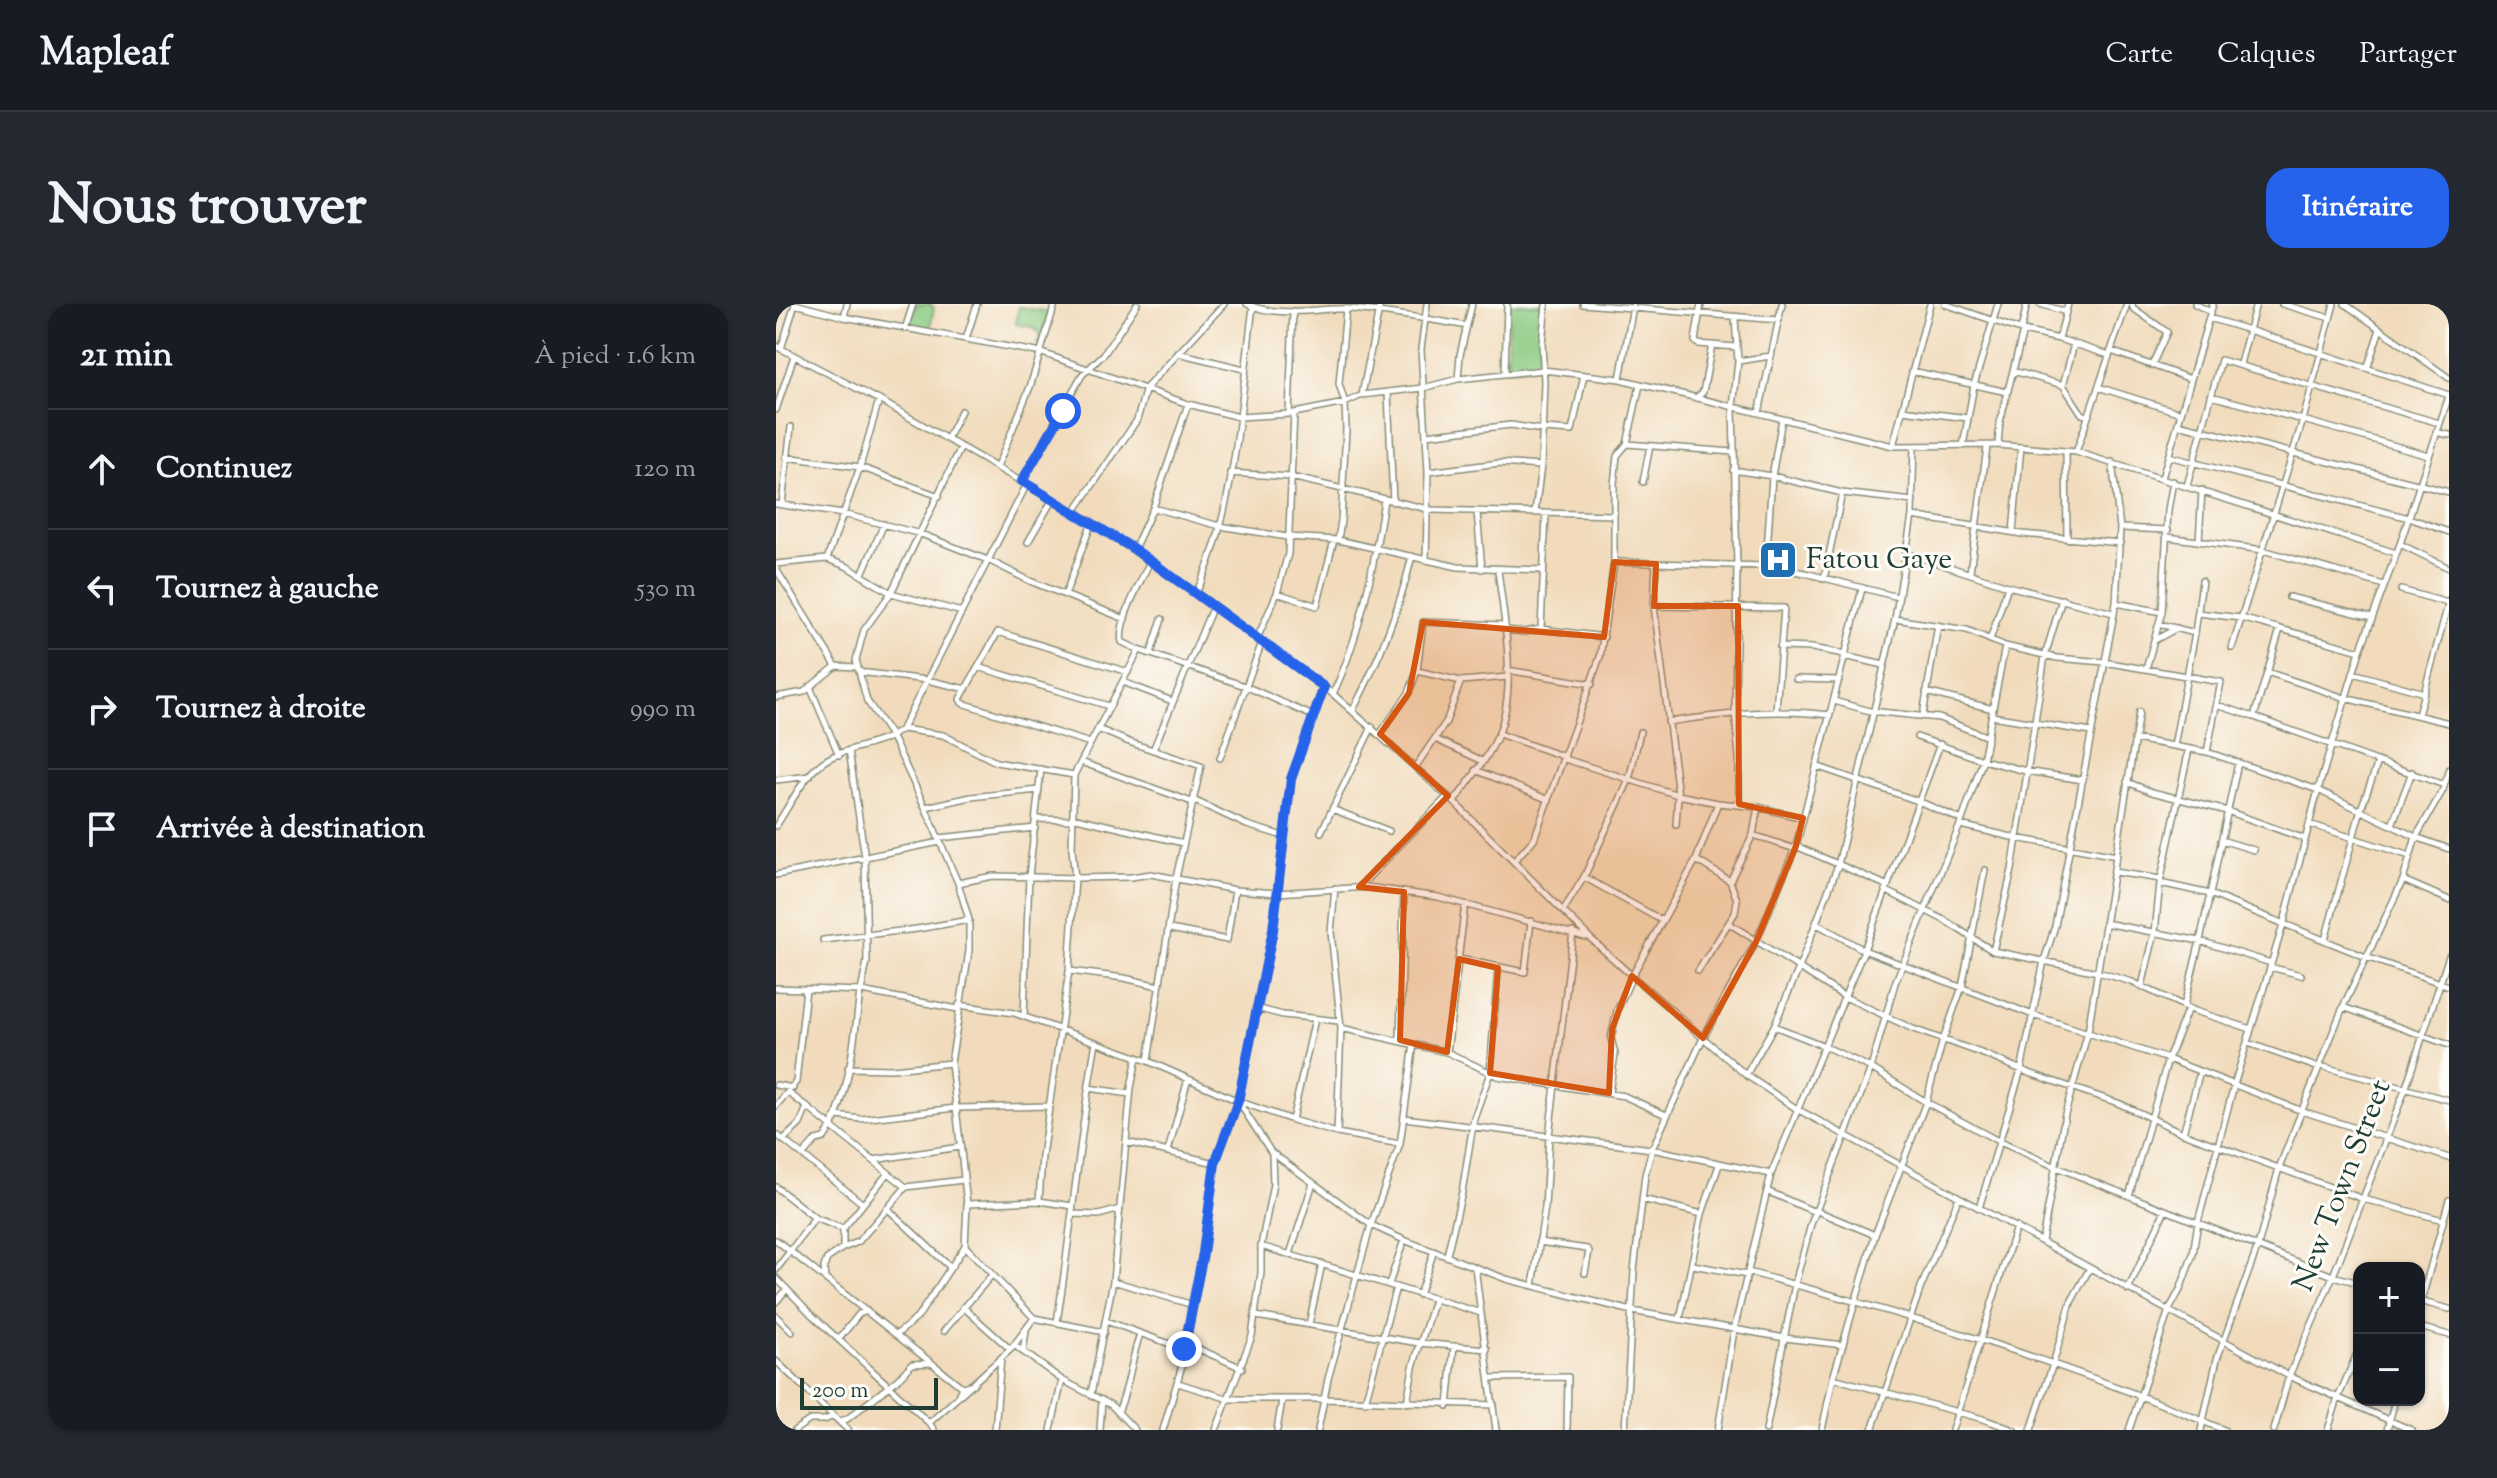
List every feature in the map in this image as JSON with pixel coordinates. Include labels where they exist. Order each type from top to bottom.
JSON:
[{"type":"street","points":[[2396,553],[2076,452],[1998,445],[1893,446],[1620,379],[1543,370],[1505,373],[1362,395],[1345,403],[1292,413],[1239,417],[1188,404],[1042,353],[844,317],[795,304],[779,348],[879,400],[1075,511],[1134,549],[1324,687],[1448,796],[1632,976],[1746,1075],[1797,1109],[2289,1376],[2411,1430]]},
{"type":"street","points":[[844,317],[847,304]]},
{"type":"street","points":[[905,329],[913,304]]},
{"type":"street","points":[[966,339],[977,304]]},
{"type":"street","points":[[997,467],[1042,353],[1055,304]]},
{"type":"street","points":[[776,826],[815,768],[849,750],[892,737],[902,729],[1082,375],[1104,354],[1137,304]]},
{"type":"street","points":[[1075,511],[1137,420],[1146,388],[1224,304]]},
{"type":"street","points":[[1362,395],[1380,304]]},
{"type":"street","points":[[1426,560],[1429,509],[1421,349],[1427,304]]},
{"type":"street","points":[[1458,379],[1472,304]]},
{"type":"street","points":[[1505,373],[1507,304]]},
{"type":"street","points":[[1535,513],[1541,466],[1542,343],[1546,304]]},
{"type":"street","points":[[1583,304],[1633,306],[1735,319],[1779,320]]},
{"type":"street","points":[[1701,304],[1695,341],[1736,347]]},
{"type":"street","points":[[1759,413],[1782,304]]},
{"type":"street","points":[[1893,446],[1930,304]]},
{"type":"street","points":[[1945,304],[2022,331],[2110,353],[2191,379]]},
{"type":"street","points":[[1963,446],[1974,385],[1998,304]]},
{"type":"street","points":[[1998,445],[2000,422],[2027,304]]},
{"type":"street","points":[[2040,304],[2066,312]]},
{"type":"street","points":[[2059,339],[2068,304]]},
{"type":"street","points":[[2076,452],[2130,304],[2167,332],[2152,365]]},
{"type":"street","points":[[2129,1430],[2169,1310],[2193,1254],[2198,1222],[2234,1085],[2284,922],[2345,698],[2449,395],[2368,366],[2249,330],[2210,315],[2195,304]]},
{"type":"street","points":[[2162,478],[2213,304]]},
{"type":"street","points":[[2240,364],[2256,304]]},
{"type":"street","points":[[2282,304],[2330,318]]},
{"type":"street","points":[[2232,648],[2303,420],[2334,304]]},
{"type":"street","points":[[2345,304],[2449,378]]},
{"type":"street","points":[[1196,593],[1220,526],[1230,473],[1250,306],[1273,311],[1331,307],[1467,326]]},
{"type":"street","points":[[1620,379],[1633,306]]},
{"type":"street","points":[[1277,593],[1317,606],[1336,540],[1343,489],[1345,403],[1339,384],[1346,309]]},
{"type":"street","points":[[1220,758],[1288,554],[1293,311]]},
{"type":"street","points":[[1735,319],[1738,361],[1733,408],[1733,470],[1738,606],[1735,712],[1739,804]]},
{"type":"street","points":[[2368,366],[2380,329]]},
{"type":"street","points":[[2063,385],[2074,344]]},
{"type":"street","points":[[1695,399],[1703,392],[1712,345]]},
{"type":"street","points":[[1178,353],[1244,369]]},
{"type":"street","points":[[776,410],[794,356]]},
{"type":"street","points":[[1738,361],[1771,356]]},
{"type":"street","points":[[2187,486],[2221,360],[2439,423]]},
{"type":"street","points":[[1912,371],[2007,392]]},
{"type":"street","points":[[2013,371],[2063,385],[2082,414],[2088,416]]},
{"type":"street","points":[[1426,435],[1511,425],[1572,431],[1584,375]]},
{"type":"street","points":[[1515,860],[1534,839],[1592,684],[1604,637],[1614,562],[1617,456],[1627,444],[1640,385]]},
{"type":"street","points":[[2098,387],[2181,413]]},
{"type":"street","points":[[1388,393],[1393,502]]},
{"type":"street","points":[[2211,396],[2428,455]]},
{"type":"street","points":[[827,559],[860,467],[879,400]]},
{"type":"street","points":[[1134,549],[1153,508],[1188,404]]},
{"type":"street","points":[[1902,410],[1968,418]]},
{"type":"street","points":[[947,439],[961,411]]},
{"type":"street","points":[[1766,566],[1772,476],[1782,419]]},
{"type":"street","points":[[2178,424],[2449,492]]},
{"type":"street","points":[[791,427],[779,504],[843,514],[921,534],[1125,619]]},
{"type":"street","points":[[2436,432],[2449,435]]},
{"type":"street","points":[[776,447],[787,444]]},
{"type":"street","points":[[1627,444],[1733,452]]},
{"type":"street","points":[[1643,482],[1650,446]]},
{"type":"street","points":[[1746,1075],[1774,1026],[1838,865],[1895,619],[1912,516],[1914,446]]},
{"type":"street","points":[[897,1334],[917,1318],[965,1246],[967,1204],[951,1063],[969,951],[969,920],[958,883],[925,807],[892,737],[867,701],[858,670],[859,641],[891,593],[961,447]]},
{"type":"street","points":[[1970,572],[1987,447]]},
{"type":"street","points":[[2013,532],[2021,447]]},
{"type":"street","points":[[2066,452],[2067,539]]},
{"type":"street","points":[[2168,456],[2409,518],[2449,532]]},
{"type":"street","points":[[786,457],[860,467],[939,496]]},
{"type":"street","points":[[1979,1208],[2021,1070],[2044,961],[2055,926],[2116,603],[2120,528],[2112,462]]},
{"type":"street","points":[[1428,472],[1499,463],[1541,466]]},
{"type":"street","points":[[1733,470],[1842,493],[1913,501]]},
{"type":"street","points":[[1230,473],[1291,477],[1429,509],[1613,515]]},
{"type":"street","points":[[2146,669],[2162,612],[2173,481]]},
{"type":"street","points":[[2199,541],[2202,490]]},
{"type":"street","points":[[1824,579],[1842,493]]},
{"type":"street","points":[[1028,542],[1053,499]]},
{"type":"street","points":[[1333,694],[1346,666],[1376,548],[1384,500]]},
{"type":"street","points":[[1153,508],[1220,526],[1287,537],[1336,540],[1482,569],[1543,570]]},
{"type":"street","points":[[1477,512],[1482,569]]},
{"type":"street","points":[[1541,629],[1546,514]]},
{"type":"street","points":[[1912,516],[2013,532],[2120,543]]},
{"type":"street","points":[[1065,595],[1092,522]]},
{"type":"street","points":[[862,574],[884,524]]},
{"type":"street","points":[[2120,528],[2168,530]]},
{"type":"street","points":[[2168,537],[2263,550],[2384,585]]},
{"type":"street","points":[[2400,544],[2449,568]]},
{"type":"street","points":[[1906,553],[2008,586],[2113,613]]},
{"type":"street","points":[[1353,710],[1388,637],[1402,600],[1412,556]]},
{"type":"street","points":[[962,612],[891,593],[862,574],[827,559],[776,566],[779,581],[836,666],[966,689]]},
{"type":"street","points":[[1150,561],[1125,619],[1120,636],[1122,642],[1245,686],[1313,716]]},
{"type":"street","points":[[1614,562],[1766,566],[1898,597]]},
{"type":"street","points":[[1656,564],[1654,606],[1678,795],[1676,825]]},
{"type":"street","points":[[1454,802],[1499,734],[1508,694],[1498,570]]},
{"type":"street","points":[[2174,746],[2202,581]]},
{"type":"street","points":[[1990,640],[2008,586]]},
{"type":"street","points":[[1625,1430],[1642,1199],[1652,1149],[1703,1038],[1756,942],[1796,847],[1862,589]]},
{"type":"street","points":[[2401,590],[2449,602],[2418,715]]},
{"type":"street","points":[[2289,597],[2372,617]]},
{"type":"street","points":[[1993,951],[2012,870],[2045,656],[2062,599]]},
{"type":"street","points":[[2116,603],[2162,612]]},
{"type":"street","points":[[1153,750],[1213,606]]},
{"type":"street","points":[[1654,606],[1784,608],[1776,710]]},
{"type":"street","points":[[2198,613],[2241,618],[2360,651]]},
{"type":"street","points":[[1151,653],[1162,619]]},
{"type":"street","points":[[1895,619],[1967,630],[2005,646],[2045,656],[2104,662],[2221,682],[2207,752]]},
{"type":"street","points":[[1380,734],[1409,693],[1417,671],[1423,622],[1524,632],[1541,629],[1604,637]]},
{"type":"street","points":[[2159,624],[2195,633]]},
{"type":"street","points":[[1923,715],[1938,625]]},
{"type":"street","points":[[2154,640],[2177,628]]},
{"type":"street","points":[[2254,717],[2280,629]]},
{"type":"street","points":[[1090,743],[962,703],[960,699],[998,632],[1128,672]]},
{"type":"street","points":[[1766,1430],[1795,1284],[1815,1211],[1847,1135],[1904,964],[1983,760],[2005,646]]},
{"type":"street","points":[[1780,647],[1844,655],[1884,665]]},
{"type":"street","points":[[1039,1201],[1042,1156],[1069,971],[1075,878],[1072,819],[1074,775],[1139,650]]},
{"type":"street","points":[[776,697],[804,692],[836,666]]},
{"type":"street","points":[[978,667],[1109,706]]},
{"type":"street","points":[[1417,671],[1461,681],[1507,674],[1592,684]]},
{"type":"street","points":[[2267,672],[2345,698],[2449,723]]},
{"type":"street","points":[[2353,673],[2424,693]]},
{"type":"street","points":[[1796,679],[1839,680]]},
{"type":"street","points":[[1416,766],[1446,722],[1461,681]]},
{"type":"street","points":[[1123,682],[1172,701]]},
{"type":"street","points":[[810,687],[839,755]]},
{"type":"street","points":[[1163,1430],[1178,1383],[1215,1163],[1238,1101],[1273,930],[1291,779],[1324,687]]},
{"type":"street","points":[[1926,692],[2033,723],[2091,732]]},
{"type":"street","points":[[1834,701],[1874,711],[1939,718],[1988,737]]},
{"type":"street","points":[[2217,705],[2444,785]]},
{"type":"street","points":[[1668,722],[1735,712],[1776,710],[1830,715]]},
{"type":"street","points":[[2042,1241],[2065,1114],[2088,1032],[2139,712]]},
{"type":"street","points":[[1321,832],[1372,727]]},
{"type":"street","points":[[902,729],[943,735],[996,762],[1074,775]]},
{"type":"street","points":[[1097,729],[1201,766],[1176,878],[1148,1061]]},
{"type":"street","points":[[1563,911],[1584,877],[1629,780],[1640,732]]},
{"type":"street","points":[[1499,734],[1678,795],[1758,807],[1803,818]]},
{"type":"street","points":[[1917,737],[1983,760],[2083,780]]},
{"type":"street","points":[[1435,739],[1483,761]]},
{"type":"street","points":[[2134,739],[2207,752],[2318,790],[2416,837],[2449,849]]},
{"type":"street","points":[[1718,1430],[1734,1330],[1771,1174],[1864,950],[1940,744]]},
{"type":"street","points":[[2142,986],[2189,749]]},
{"type":"street","points":[[803,1155],[816,1140],[824,1138],[837,1117],[867,962],[865,858],[849,750]]},
{"type":"street","points":[[1081,762],[1283,836]]},
{"type":"street","points":[[2325,940],[2361,809],[2378,762]]},
{"type":"street","points":[[2129,1196],[2186,1007],[2238,763]]},
{"type":"street","points":[[1816,766],[1918,801],[1961,823],[2016,838],[2117,856]]},
{"type":"street","points":[[1024,1016],[1029,876],[1041,769]]},
{"type":"street","points":[[2201,1430],[2217,1359],[2258,1246],[2279,1168],[2343,1007],[2403,880],[2416,837],[2442,792],[2449,769]]},
{"type":"street","points":[[1476,770],[1549,800]]},
{"type":"street","points":[[2392,825],[2412,772]]},
{"type":"street","points":[[776,780],[810,776]]},
{"type":"street","points":[[2127,782],[2177,799],[2227,811],[2305,839]]},
{"type":"street","points":[[925,807],[971,797],[1039,790]]},
{"type":"street","points":[[2442,792],[2449,794]]},
{"type":"street","points":[[1359,887],[1448,796]]},
{"type":"street","points":[[1609,1093],[1615,1054],[1612,1029],[1617,1011],[1632,976],[1696,860],[1718,803]]},
{"type":"street","points":[[1730,881],[1753,835],[1758,807]]},
{"type":"street","points":[[1332,809],[1389,831]]},
{"type":"street","points":[[1036,819],[1072,819],[1183,843]]},
{"type":"street","points":[[2309,824],[2410,856]]},
{"type":"street","points":[[776,875],[939,840],[1035,828]]},
{"type":"street","points":[[1753,835],[1796,847],[1885,887],[1993,951],[2098,972],[2251,1029]]},
{"type":"street","points":[[2221,840],[2254,850]]},
{"type":"street","points":[[1696,860],[1730,881],[1737,900],[1730,924],[1698,971]]},
{"type":"street","points":[[1822,1430],[1833,1378],[1875,1235],[1926,1102],[1962,987],[1985,870]]},
{"type":"street","points":[[2114,872],[2210,894],[2366,957],[2449,986]]},
{"type":"street","points":[[958,883],[993,876],[1075,878],[1151,874],[1235,890],[1277,893],[1359,887],[1465,904],[1590,938]]},
{"type":"street","points":[[1584,877],[1663,921]]},
{"type":"street","points":[[2403,880],[2449,900]]},
{"type":"street","points":[[1335,888],[1331,932],[1340,995],[1337,1133]]},
{"type":"street","points":[[1170,929],[1227,940],[1235,890]]},
{"type":"street","points":[[1400,1040],[1404,892]]},
{"type":"street","points":[[1447,1052],[1465,904]]},
{"type":"street","points":[[823,940],[969,920]]},
{"type":"street","points":[[1459,959],[1525,972],[1531,921]]},
{"type":"street","points":[[2105,923],[2200,941],[2301,975]]},
{"type":"street","points":[[1730,924],[1845,997],[1886,1018],[2118,1103],[2183,1133],[2363,1199],[2443,1220]]},
{"type":"street","points":[[1817,924],[1864,950],[2033,1015],[2168,1059],[2302,1111],[2449,1158]]},
{"type":"street","points":[[1533,1286],[1545,1207],[1549,1136],[1573,932]]},
{"type":"street","name":"New Town Street","points":[[2274,1430],[2289,1376],[2333,1276],[2405,1090],[2449,956]]},
{"type":"street","points":[[1447,1255],[1462,1192],[1472,1128],[1490,1073],[1498,968]]},
{"type":"street","points":[[1069,971],[1159,986]]},
{"type":"street","points":[[776,988],[860,991],[1024,1016],[1148,1061],[1238,1101],[1292,1120],[1337,1133],[1400,1144]]},
{"type":"street","points":[[776,1106],[796,1082],[806,989]]},
{"type":"street","points":[[2343,1007],[2449,1045]]},
{"type":"street","points":[[1256,1008],[1340,1024],[1447,1052],[1490,1073],[1609,1093],[1638,1101],[1666,1115]]},
{"type":"street","points":[[1292,1120],[1315,1019]]},
{"type":"street","points":[[1774,1026],[1871,1068],[2000,1142],[2056,1167],[2353,1281]]},
{"type":"street","points":[[1057,1322],[1096,1042]]},
{"type":"street","points":[[2248,1043],[2319,1067],[2449,1100]]},
{"type":"street","points":[[1318,1430],[1371,1225],[1400,1144],[1414,1044]]},
{"type":"street","points":[[1091,1394],[1113,1281],[1137,1057]]},
{"type":"street","points":[[848,1068],[892,1069],[951,1063]]},
{"type":"street","points":[[2183,1133],[2200,1072]]},
{"type":"street","points":[[1168,1151],[1188,1079]]},
{"type":"street","points":[[776,1085],[791,1091],[906,1187]]},
{"type":"street","points":[[1088,1088],[1131,1094]]},
{"type":"street","points":[[1238,1101],[1271,1152],[1371,1225],[1404,1240],[1533,1286],[1632,1311],[1734,1330],[1843,1345]]},
{"type":"street","points":[[837,1117],[877,1118],[956,1108],[1049,1106]]},
{"type":"street","points":[[783,1140],[800,1124],[807,1107]]},
{"type":"street","points":[[837,1117],[852,1142]]},
{"type":"street","points":[[1404,1118],[1652,1149],[1771,1174]]},
{"type":"street","points":[[776,1134],[863,1204]]},
{"type":"street","points":[[1126,1142],[1215,1163]]},
{"type":"street","points":[[873,1160],[960,1147]]},
{"type":"street","points":[[1216,1430],[1242,1368],[1256,1316],[1261,1246],[1273,1184],[1271,1152]]},
{"type":"street","points":[[1680,1319],[1702,1214],[1719,1165]]},
{"type":"street","points":[[843,1248],[843,1229],[888,1173]]},
{"type":"street","points":[[825,1279],[827,1259],[858,1242],[906,1187],[963,1180]]},
{"type":"street","points":[[1290,1254],[1313,1183]]},
{"type":"street","points":[[776,1187],[815,1218],[843,1229]]},
{"type":"street","points":[[1767,1191],[1875,1235]]},
{"type":"street","points":[[1872,1430],[1910,1318],[1959,1197]]},
{"type":"street","points":[[1642,1199],[1702,1214]]},
{"type":"street","points":[[2425,1284],[2449,1200]]},
{"type":"street","points":[[967,1204],[1039,1201],[1073,1206]]},
{"type":"street","points":[[888,1209],[950,1267]]},
{"type":"street","points":[[1073,1214],[1099,1215],[1120,1209]]},
{"type":"street","points":[[2128,1290],[2165,1210]]},
{"type":"street","points":[[776,1270],[815,1218]]},
{"type":"street","points":[[1952,1430],[2016,1227]]},
{"type":"street","points":[[776,1240],[962,1387]]},
{"type":"street","points":[[1365,1402],[1404,1240]]},
{"type":"street","points":[[1539,1242],[1587,1249],[1585,1273]]},
{"type":"street","points":[[965,1246],[1034,1318],[1104,1332]]},
{"type":"street","points":[[1261,1246],[1481,1313]]},
{"type":"street","points":[[1419,1295],[1434,1251]]},
{"type":"street","points":[[1309,1324],[1322,1264]]},
{"type":"street","points":[[1693,1265],[1795,1284],[1980,1338],[2224,1430]]},
{"type":"street","points":[[1475,1267],[1496,1430]]},
{"type":"street","points":[[2031,1430],[2071,1302],[2090,1268]]},
{"type":"street","points":[[944,1331],[991,1276]]},
{"type":"street","points":[[776,1278],[934,1430]]},
{"type":"street","points":[[1113,1281],[1193,1305]]},
{"type":"street","points":[[776,1302],[787,1289]]},
{"type":"street","points":[[1407,1403],[1419,1343],[1434,1300]]},
{"type":"street","points":[[2425,1303],[2449,1309]]},
{"type":"street","points":[[859,1314],[860,1306]]},
{"type":"street","points":[[963,1307],[1012,1347],[1062,1380],[1102,1400],[1135,1430]]},
{"type":"street","points":[[839,1339],[859,1314],[867,1311]]},
{"type":"street","points":[[776,1316],[792,1332]]},
{"type":"street","points":[[1256,1316],[1419,1343],[1487,1349]]},
{"type":"street","points":[[929,1423],[1012,1347],[1034,1318]]},
{"type":"street","points":[[1106,1321],[1242,1368]]},
{"type":"street","points":[[2425,1329],[2449,1335]]},
{"type":"street","points":[[1023,1353],[1026,1330]]},
{"type":"street","points":[[1118,1412],[1126,1394],[1130,1363],[1140,1334]]},
{"type":"street","points":[[1448,1406],[1454,1346]]},
{"type":"street","points":[[995,1430],[1001,1357]]},
{"type":"street","points":[[776,1361],[848,1430]]},
{"type":"street","points":[[840,1421],[847,1419],[890,1385],[912,1364],[932,1363]]},
{"type":"street","points":[[2328,1430],[2353,1363]]},
{"type":"street","points":[[1490,1378],[1568,1377],[1567,1430]]},
{"type":"street","points":[[1833,1378],[2014,1430]]},
{"type":"street","points":[[1051,1430],[1062,1380]]},
{"type":"street","points":[[1178,1383],[1229,1399],[1494,1405]]},
{"type":"street","points":[[962,1387],[973,1384]]},
{"type":"street","points":[[957,1398],[962,1387]]},
{"type":"street","points":[[1100,1430],[1102,1400]]},
{"type":"street","points":[[1277,1430],[1282,1400]]},
{"type":"street","points":[[2387,1430],[2394,1406]]},
{"type":"street","points":[[795,1430],[810,1420],[834,1416]]},
{"type":"highlighted area","points":[[1614,562],[1656,564],[1654,606],[1738,606],[1739,804],[1803,818],[1796,846],[1756,942],[1703,1038],[1632,976],[1612,1029],[1609,1093],[1490,1073],[1498,968],[1459,959],[1447,1052],[1400,1040],[1404,892],[1359,887],[1448,796],[1380,734],[1409,693],[1423,622],[1604,637]]},
{"type":"green space","points":[[916,304],[930,304],[934,308],[930,328],[910,324]]},
{"type":"green space","points":[[1509,304],[1542,304],[1540,361],[1537,365],[1507,369]]},
{"type":"green space","points":[[1019,307],[1049,312],[1041,344],[1037,344],[1041,337],[1037,330],[1016,324]]},
{"type":"place","name":"Fatou Gaye","points":[[1778,560]]},
{"type":"route","points":[[1063,411],[1022,481],[1134,549],[1324,687],[1291,779],[1273,930],[1238,1101],[1215,1163],[1203,1253],[1184,1349]]}]
